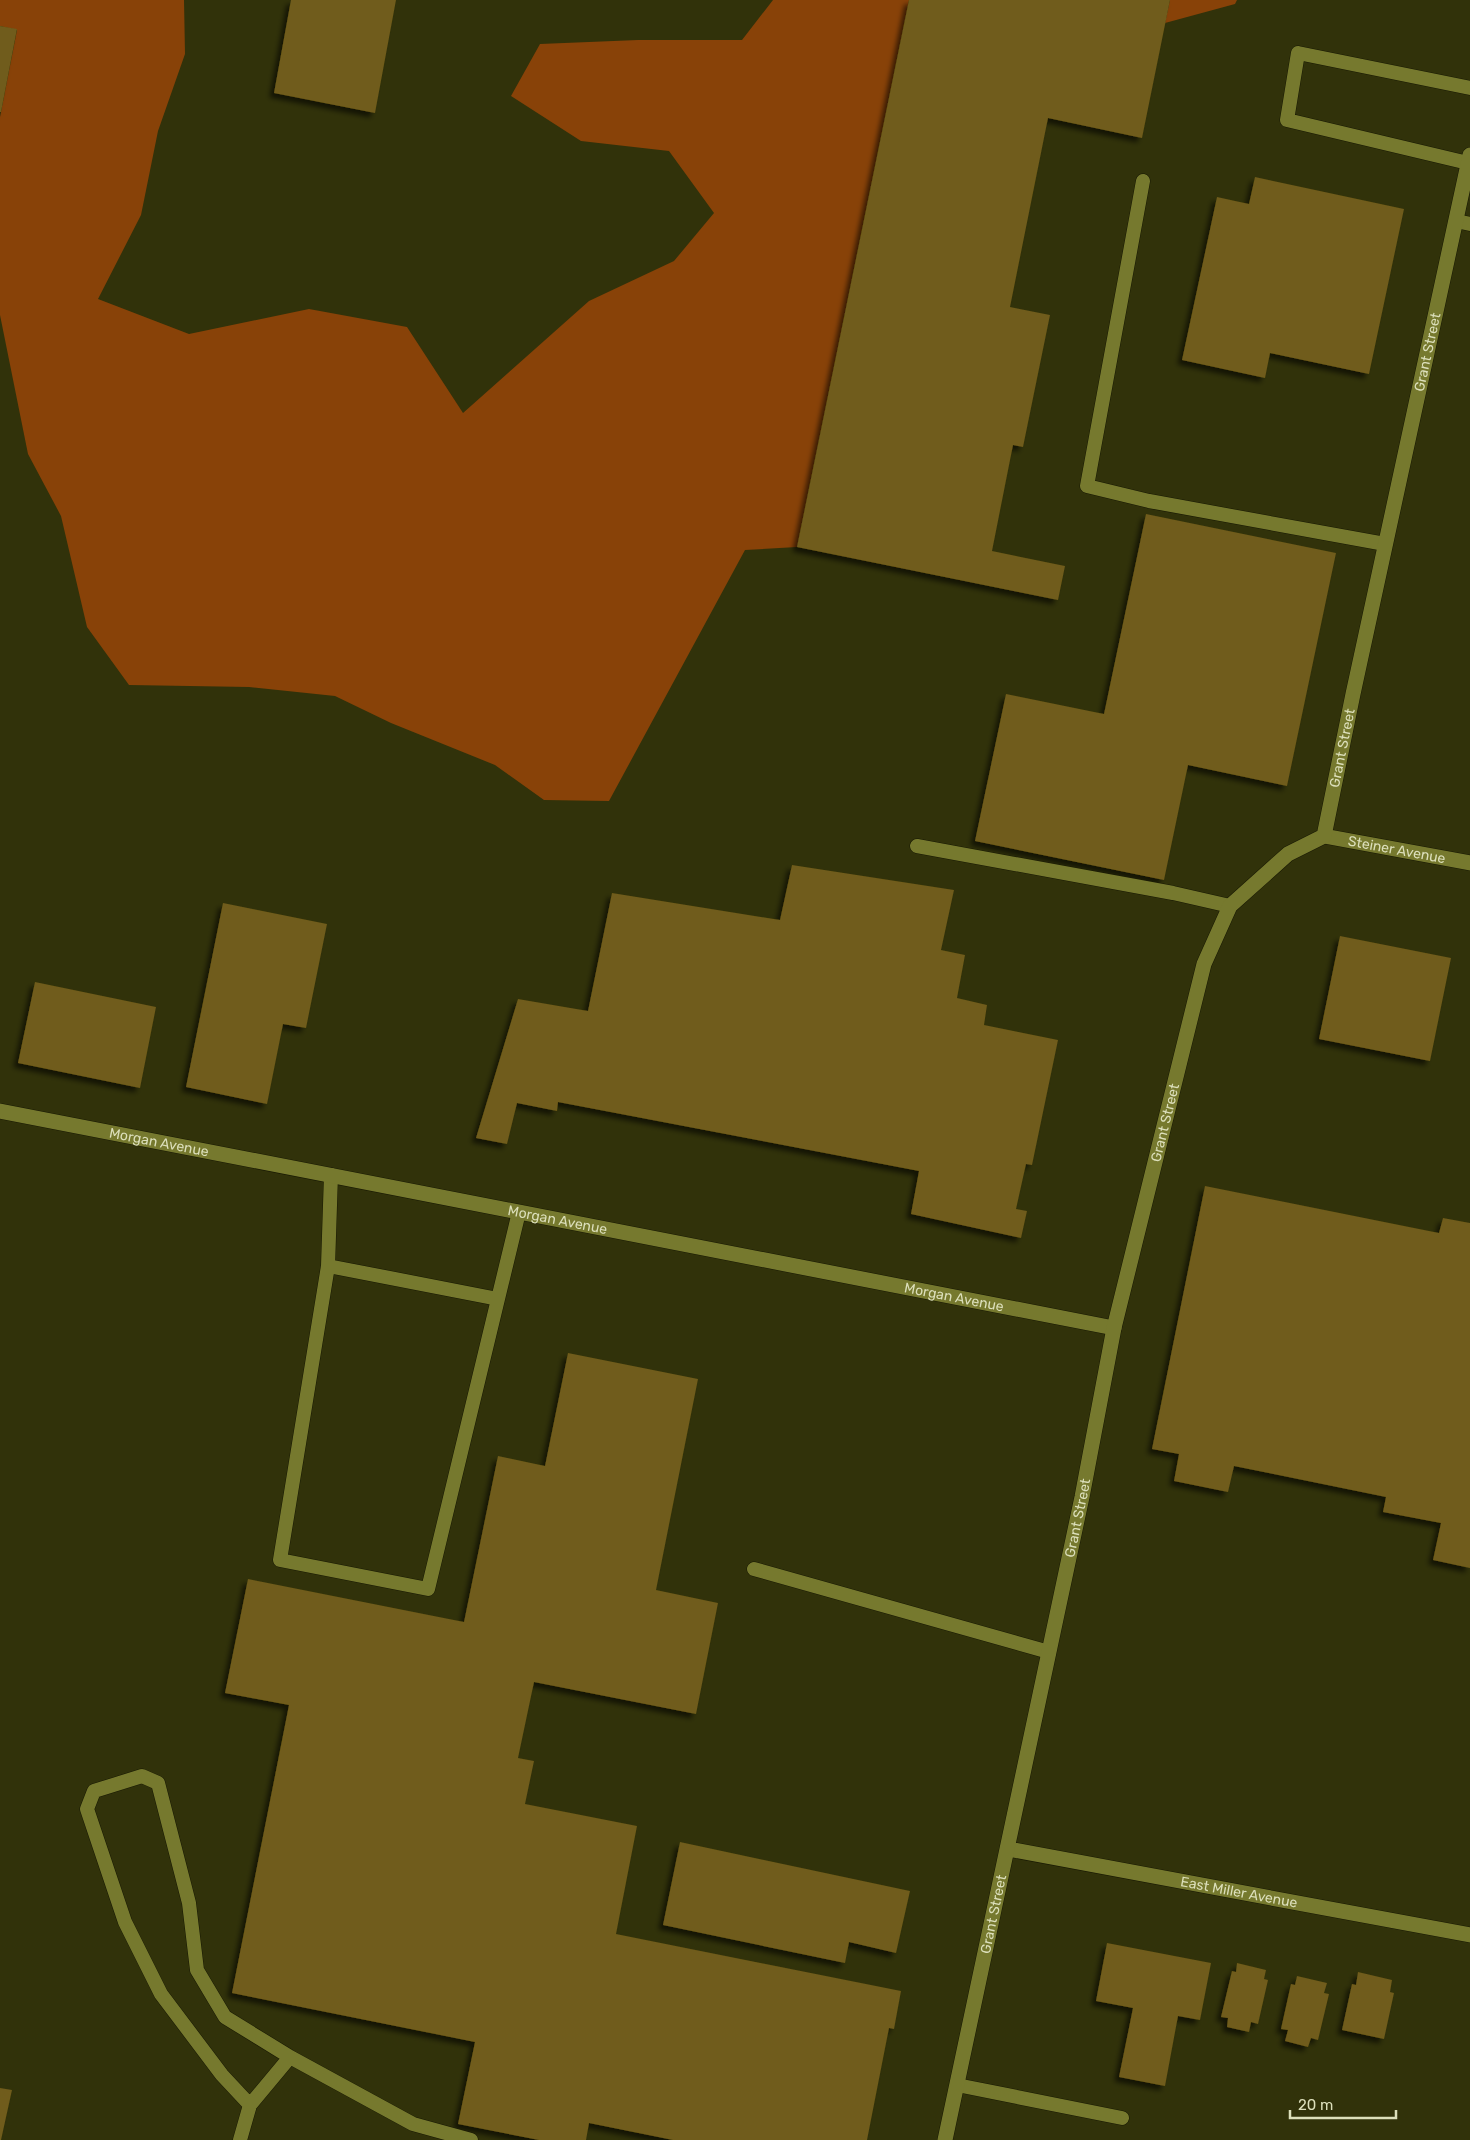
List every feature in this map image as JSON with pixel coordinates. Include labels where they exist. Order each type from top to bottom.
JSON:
[{"type":"street","name":"Grant Street","points":[[945,2140],[1090,1460],[1114,1328],[1204,964],[1230,906],[1288,854],[1324,836],[1385,544],[1463,222],[1469,159]]},
{"type":"street","name":"Steiner Avenue","points":[[1324,836],[1470,863]]},
{"type":"street","name":"Morgan Avenue","points":[[0,1111],[1114,1328]]},
{"type":"street","name":"East Miller Avenue","points":[[1008,1849],[1470,1934]]},
{"type":"lane","points":[[1469,159],[1287,120],[1298,53],[1470,88]]},
{"type":"lane","points":[[1142,181],[1087,486],[1149,501],[1385,544]]},
{"type":"lane","points":[[917,846],[1174,893],[1230,906]]},
{"type":"lane","points":[[330,1175],[328,1266],[280,1560],[428,1589],[519,1212]]},
{"type":"lane","points":[[328,1266],[498,1299]]},
{"type":"lane","points":[[754,1570],[1049,1652]]},
{"type":"lane","points":[[250,2105],[222,2075],[157,1986],[126,1922],[87,1809],[94,1791],[142,1776],[158,1782],[189,1903],[197,1970],[225,2017],[290,2057],[413,2124],[471,2140]]},
{"type":"lane","points":[[240,2140],[250,2105],[290,2057]]},
{"type":"lane","points":[[957,2085],[1122,2118]]},
{"type":"shaded area","points":[[0,0],[184,0],[185,54],[158,131],[141,215],[98,299],[189,334],[309,309],[407,327],[463,413],[589,301],[674,261],[714,213],[669,151],[581,141],[511,96],[540,44],[638,40],[742,40],[773,0],[909,0],[797,547],[745,550],[609,801],[544,800],[495,765],[391,723],[335,696],[249,687],[129,685],[87,627],[61,516],[28,454],[0,315],[0,117],[17,30],[0,26]]},
{"type":"shaded area","points":[[1170,0],[1237,0],[1235,4],[1165,23]]},
{"type":"building","points":[[291,0],[396,0],[375,113],[274,93]]},
{"type":"building","points":[[909,0],[1170,0],[1142,138],[1048,118],[1010,307],[1050,315],[1023,447],[1013,445],[992,551],[1065,566],[1058,600],[797,547]]},
{"type":"building","points":[[0,26],[17,29],[1,112],[0,112]]},
{"type":"building","points":[[1255,177],[1404,209],[1369,374],[1270,353],[1265,378],[1182,360],[1217,197],[1249,204]]},
{"type":"building","points":[[1146,514],[1336,553],[1287,786],[1188,765],[1164,880],[975,841],[1006,694],[1104,714]]},
{"type":"building","points":[[792,865],[954,890],[941,950],[965,955],[957,998],[987,1005],[984,1025],[1058,1040],[1032,1165],[1026,1164],[1016,1209],[1027,1211],[1021,1238],[911,1214],[919,1171],[558,1102],[557,1111],[517,1103],[507,1144],[476,1138],[518,999],[588,1011],[612,893],[780,920]]},
{"type":"building","points":[[223,903],[327,924],[306,1028],[283,1024],[267,1104],[186,1087]]},
{"type":"building","points":[[1340,936],[1451,958],[1430,1061],[1319,1039]]},
{"type":"building","points":[[35,982],[156,1007],[140,1088],[18,1063]]},
{"type":"building","points":[[1205,1186],[1439,1233],[1443,1218],[1470,1223],[1470,1568],[1433,1560],[1441,1523],[1383,1512],[1386,1497],[1234,1466],[1228,1492],[1174,1481],[1179,1454],[1152,1449]]},
{"type":"building","points":[[568,1353],[698,1379],[656,1590],[718,1603],[696,1714],[534,1682],[518,1758],[534,1761],[525,1804],[637,1826],[616,1934],[901,1991],[894,2029],[889,2028],[867,2140],[673,2140],[589,2123],[586,2140],[539,2140],[458,2124],[475,2042],[232,1993],[289,1705],[225,1693],[248,1579],[464,1622],[498,1456],[545,1466]]},
{"type":"building","points":[[680,1842],[910,1891],[896,1953],[849,1942],[845,1963],[663,1925]]},
{"type":"building","points":[[1107,1943],[1211,1963],[1200,2020],[1178,2016],[1165,2086],[1119,2077],[1133,2008],[1096,2001]]},
{"type":"building","points":[[1237,1963],[1266,1970],[1264,1979],[1268,1980],[1258,2024],[1251,2022],[1249,2032],[1227,2027],[1228,2018],[1221,2017],[1232,1971],[1236,1972]]},
{"type":"building","points":[[1358,1972],[1392,1980],[1390,1992],[1394,1993],[1384,2039],[1342,2030],[1352,1984],[1356,1985]]},
{"type":"building","points":[[1297,1976],[1327,1983],[1324,1993],[1329,1994],[1318,2040],[1311,2038],[1308,2047],[1285,2041],[1288,2030],[1281,2029],[1291,1984],[1295,1985]]},
{"type":"building","points":[[0,2088],[12,2090],[1,2140],[0,2140]]}]
